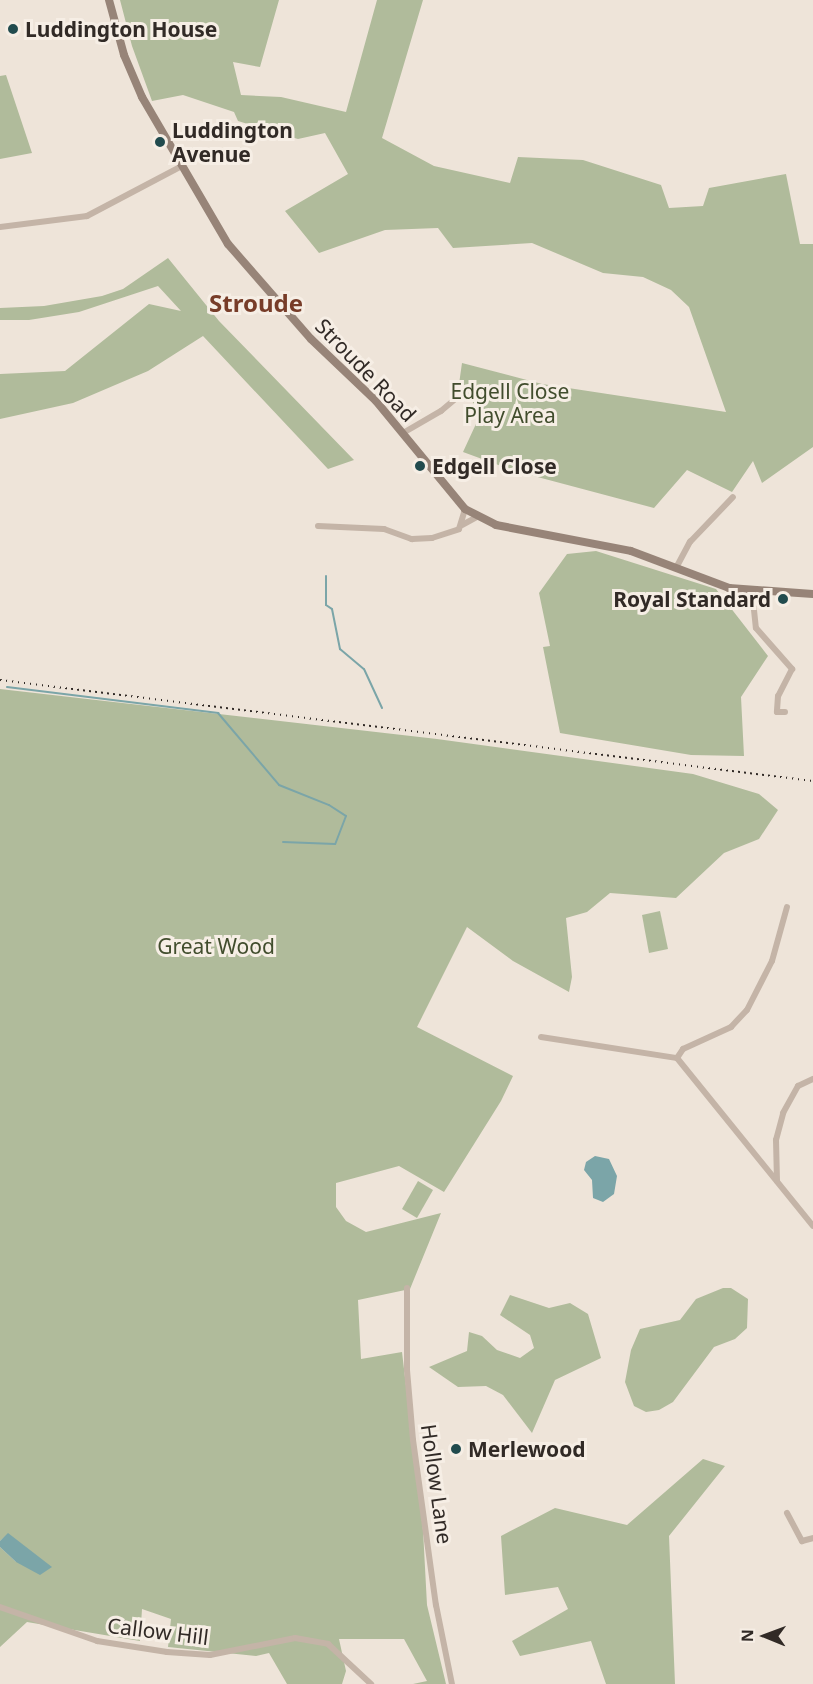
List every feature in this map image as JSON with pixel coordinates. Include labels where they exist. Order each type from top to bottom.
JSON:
[{"type":"street","name":"Stroude Road","points":[[109,0],[130,72],[228,244],[310,339],[360,384],[475,518],[508,528],[631,550],[714,584],[752,591],[813,594]]},
{"type":"street","points":[[0,227],[87,216],[182,166]]},
{"type":"street","points":[[403,433],[441,411],[461,394]]},
{"type":"street","points":[[676,568],[690,542],[733,497]]},
{"type":"street","points":[[462,525],[465,509]]},
{"type":"street","points":[[318,526],[384,529],[412,539],[432,538],[475,518]]},
{"type":"street","points":[[752,591],[756,628],[792,669],[778,696],[777,712],[785,712]]},
{"type":"street","points":[[677,1058],[683,1050],[731,1028],[747,1010],[772,961],[787,907]]},
{"type":"street","points":[[541,1037],[677,1058],[813,1226]]},
{"type":"street","points":[[777,1182],[776,1140],[783,1113],[798,1086],[813,1079]]},
{"type":"street","name":"Hollow Lane","points":[[407,1288],[407,1370],[413,1440],[436,1605],[452,1684]]},
{"type":"street","points":[[787,1513],[802,1541],[813,1538]]},
{"type":"street","name":"Callow Hill","points":[[0,1607],[97,1641],[167,1652],[210,1655],[295,1638],[328,1644],[371,1684]]},
{"type":"green space","name":"Edgell Close Play Area","points":[[120,0],[279,0],[260,67],[233,62],[241,95],[281,97],[346,112],[377,0],[423,0],[382,138],[434,166],[510,183],[518,157],[583,160],[661,185],[669,208],[703,206],[709,188],[786,174],[800,244],[813,244],[813,447],[762,483],[753,461],[732,492],[687,470],[654,508],[515,471],[463,452],[481,413],[459,384],[462,363],[542,384],[726,412],[689,307],[671,290],[643,277],[603,273],[532,243],[453,248],[438,228],[385,230],[319,253],[285,211],[348,174],[325,133],[298,139],[238,121],[234,112],[183,95],[152,101],[132,46]]},
{"type":"green space","points":[[6,75],[32,153],[0,159],[0,76]]},
{"type":"green space","points":[[168,258],[219,321],[354,460],[328,469],[203,336],[148,371],[73,403],[0,419],[0,374],[65,371],[149,304],[181,311],[158,286],[79,312],[29,320],[0,320],[0,308],[44,306],[102,296],[123,289]]},
{"type":"green space","points":[[596,551],[716,589],[768,656],[741,697],[744,756],[691,755],[560,733],[543,647],[550,646],[539,593],[567,554]]},
{"type":"green space","name":"Great Wood","points":[[0,689],[437,739],[693,774],[759,794],[778,810],[759,839],[724,853],[676,898],[610,893],[587,912],[566,918],[572,977],[569,992],[513,961],[467,927],[417,1027],[513,1076],[501,1101],[444,1192],[399,1166],[336,1183],[336,1207],[346,1221],[366,1232],[441,1213],[410,1289],[358,1300],[361,1359],[402,1352],[423,1530],[427,1605],[446,1684],[413,1684],[427,1681],[404,1639],[339,1639],[346,1671],[342,1684],[287,1684],[269,1653],[256,1656],[168,1647],[171,1619],[142,1609],[140,1641],[27,1622],[0,1647],[0,1547],[16,1562],[8,1534],[0,1541]]},
{"type":"green space","points":[[660,911],[668,949],[649,953],[642,915]]},
{"type":"green space","points":[[418,1181],[433,1190],[417,1218],[402,1209]]},
{"type":"green space","points":[[723,1288],[731,1288],[748,1299],[747,1328],[735,1339],[714,1347],[673,1402],[659,1410],[646,1412],[634,1406],[625,1382],[631,1350],[640,1329],[680,1320],[696,1299]]},
{"type":"green space","points":[[510,1295],[549,1308],[570,1303],[588,1314],[601,1358],[555,1380],[532,1433],[503,1395],[486,1386],[458,1387],[429,1367],[467,1351],[469,1332],[482,1336],[497,1350],[520,1358],[534,1348],[530,1335],[500,1315]]},
{"type":"green space","points":[[703,1459],[725,1466],[669,1536],[675,1684],[606,1684],[591,1641],[520,1656],[512,1641],[568,1609],[558,1587],[505,1595],[501,1536],[555,1508],[627,1525]]},
{"type":"water","points":[[595,1156],[609,1159],[617,1176],[614,1194],[603,1202],[593,1198],[592,1180],[584,1170],[586,1162]]},
{"type":"water","points":[[8,1533],[52,1567],[40,1575],[16,1562],[0,1547],[0,1541]]},
{"type":"waterway","points":[[326,576],[326,605],[332,609],[340,649],[364,669],[382,708]]},
{"type":"waterway","points":[[7,687],[218,713],[279,785],[329,805],[346,816],[335,844],[283,842]]},
{"type":"railway","points":[[0,680],[813,781]]},
{"type":"place","name":"Luddington House","points":[[13,29]]},
{"type":"place","name":"Luddington Avenue","points":[[160,142]]},
{"type":"place","name":"Edgell Close","points":[[420,466]]},
{"type":"place","name":"Royal Standard","points":[[783,599]]},
{"type":"place","name":"Merlewood","points":[[456,1449]]},
{"type":"district","name":"Stroude","points":[[256,303]]}]
